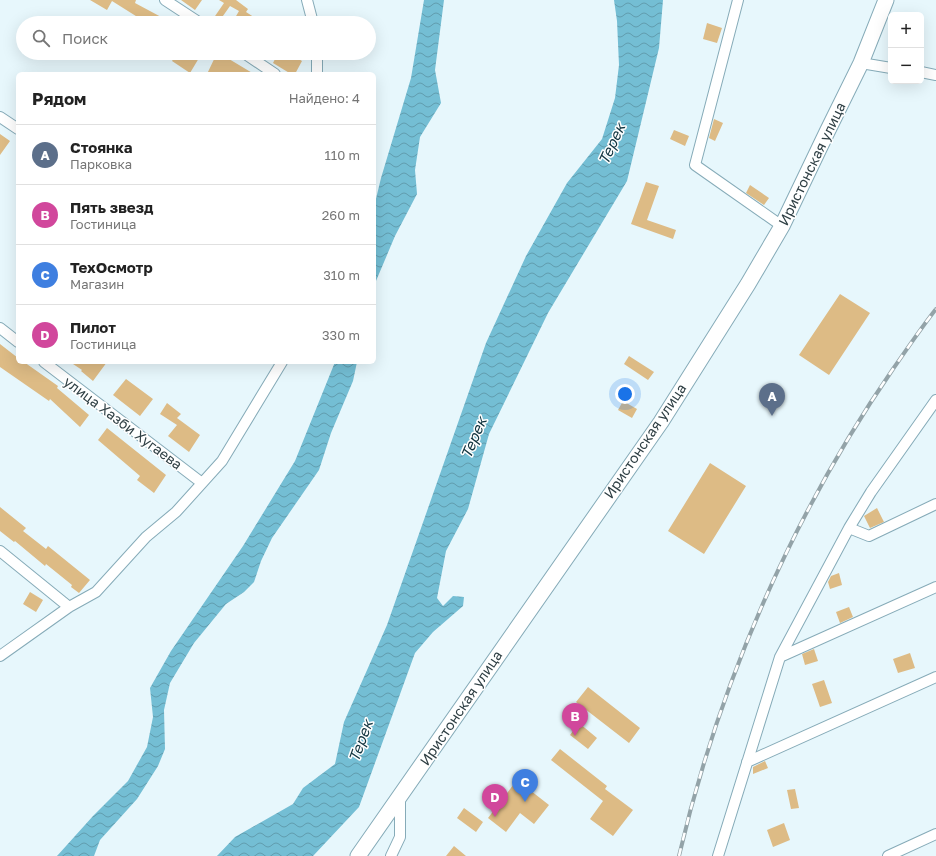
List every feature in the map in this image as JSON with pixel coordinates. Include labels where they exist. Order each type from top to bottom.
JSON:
[{"type":"main road","name":"Иристонская улица","points":[[358,856],[400,798],[444,731],[661,422],[748,284],[782,226],[861,63],[886,0]]},
{"type":"street","points":[[165,0],[189,16]]},
{"type":"street","points":[[307,0],[311,16]]},
{"type":"street","points":[[738,0],[695,165],[782,226]]},
{"type":"street","points":[[254,60],[272,72]]},
{"type":"street","points":[[317,60],[317,72]]},
{"type":"street","points":[[861,63],[888,68]]},
{"type":"street","points":[[924,73],[936,75]]},
{"type":"street","points":[[0,117],[16,128]]},
{"type":"street","points":[[0,328],[16,340]]},
{"type":"street","name":"улица Хазби Хугаева","points":[[47,364],[202,483]]},
{"type":"street","points":[[0,656],[69,607],[96,592],[146,537],[176,512],[222,461],[281,364]]},
{"type":"street","points":[[718,856],[780,657],[849,528],[871,492],[936,400]]},
{"type":"street","points":[[849,528],[869,536],[936,504]]},
{"type":"street","points":[[0,551],[69,607]]},
{"type":"street","points":[[780,657],[936,587]]},
{"type":"street","points":[[747,762],[936,677]]},
{"type":"street","points":[[391,856],[400,837],[400,798]]},
{"type":"street","points":[[888,856],[936,834]]},
{"type":"water","points":[[424,0],[444,0],[435,70],[441,103],[420,137],[415,170],[417,194],[395,236],[376,281],[376,199],[411,78]]},
{"type":"water","name":"Терек","points":[[614,0],[663,0],[659,48],[627,181],[548,313],[489,434],[468,509],[446,551],[437,598],[443,606],[453,596],[464,597],[463,606],[433,632],[415,653],[359,807],[313,856],[217,856],[235,837],[293,804],[303,788],[335,764],[344,722],[387,625],[486,343],[526,256],[567,183],[602,139],[615,98],[619,65],[617,21]]},
{"type":"water","points":[[334,364],[357,364],[353,381],[331,433],[319,470],[272,538],[261,561],[254,582],[244,592],[226,604],[194,643],[170,683],[164,710],[165,749],[158,766],[137,799],[100,840],[94,856],[57,856],[93,816],[128,781],[147,747],[153,717],[150,688],[171,651],[243,546],[295,461]]},
{"type":"building","points":[[90,0],[136,0],[135,3],[159,16],[136,16],[112,1],[107,10]]},
{"type":"building","points":[[181,0],[202,0],[195,10]]},
{"type":"building","points":[[219,0],[236,0],[248,9],[246,12],[252,16],[236,16],[239,11],[230,6],[223,16],[215,16],[224,3]]},
{"type":"building","points":[[707,23],[722,28],[717,43],[703,39]]},
{"type":"building","points":[[173,60],[198,60],[191,72]]},
{"type":"building","points":[[214,60],[231,60],[251,72],[208,72]]},
{"type":"building","points":[[274,60],[302,61],[296,72],[288,72],[273,63]]},
{"type":"building","points":[[714,119],[723,123],[715,141],[709,138]]},
{"type":"building","points":[[674,130],[689,136],[685,146],[670,139]]},
{"type":"building","points":[[0,134],[10,141],[0,155]]},
{"type":"building","points":[[646,182],[659,186],[647,220],[676,230],[673,239],[631,224]]},
{"type":"building","points":[[750,185],[769,198],[764,205],[746,193]]},
{"type":"building","points":[[840,294],[870,313],[829,375],[799,355]]},
{"type":"building","points":[[0,344],[16,356],[16,364],[27,364],[58,386],[57,388],[89,415],[80,427],[50,399],[49,401],[0,367]]},
{"type":"building","points":[[629,356],[654,372],[648,380],[624,364]]},
{"type":"building","points":[[73,364],[106,364],[93,381],[81,371],[82,370]]},
{"type":"building","points":[[126,379],[153,399],[140,416],[113,395]]},
{"type":"building","points":[[623,401],[637,409],[632,418],[618,410]]},
{"type":"building","points":[[167,403],[181,414],[177,418],[200,435],[189,452],[168,436],[177,425],[160,414]]},
{"type":"building","points":[[107,428],[166,475],[154,493],[137,480],[140,476],[98,440]]},
{"type":"building","points":[[710,463],[746,486],[704,554],[668,531]]},
{"type":"building","points":[[0,507],[26,528],[23,531],[46,549],[48,546],[90,580],[79,593],[71,587],[72,585],[46,564],[45,566],[15,541],[14,542],[0,531]]},
{"type":"building","points":[[877,508],[884,522],[870,528],[864,516]]},
{"type":"building","points":[[839,573],[842,585],[830,589],[828,582],[831,576]]},
{"type":"building","points":[[30,592],[43,600],[36,612],[23,604]]},
{"type":"building","points":[[849,607],[853,617],[840,623],[836,612]]},
{"type":"building","points":[[814,649],[818,661],[805,665],[802,654]]},
{"type":"building","points":[[910,653],[915,668],[898,673],[893,659]]},
{"type":"building","points":[[824,680],[832,703],[820,707],[812,684]]},
{"type":"building","points":[[588,687],[640,728],[629,743],[576,702]]},
{"type":"building","points":[[579,723],[597,738],[588,749],[570,735]]},
{"type":"building","points":[[560,749],[607,786],[605,789],[633,810],[613,836],[590,819],[603,801],[551,760]]},
{"type":"building","points":[[765,761],[768,768],[753,774],[753,767]]},
{"type":"building","points":[[517,780],[549,805],[534,824],[520,813],[506,832],[488,818]]},
{"type":"building","points":[[795,789],[799,808],[791,809],[787,790]]},
{"type":"building","points":[[464,808],[483,822],[476,832],[457,818]]},
{"type":"building","points":[[784,823],[790,840],[773,847],[767,830]]},
{"type":"building","points":[[454,846],[466,856],[446,856]]},
{"type":"railway","points":[[679,856],[715,728],[738,665],[764,602],[792,541],[823,482],[857,425],[893,369],[936,309]]},
{"type":"place","name":"Стоянка","points":[[772,416]]},
{"type":"place","name":"Пять звезд","points":[[575,736]]},
{"type":"place","name":"ТехОсмотр","points":[[525,802]]},
{"type":"place","name":"Пилот","points":[[495,817]]}]
